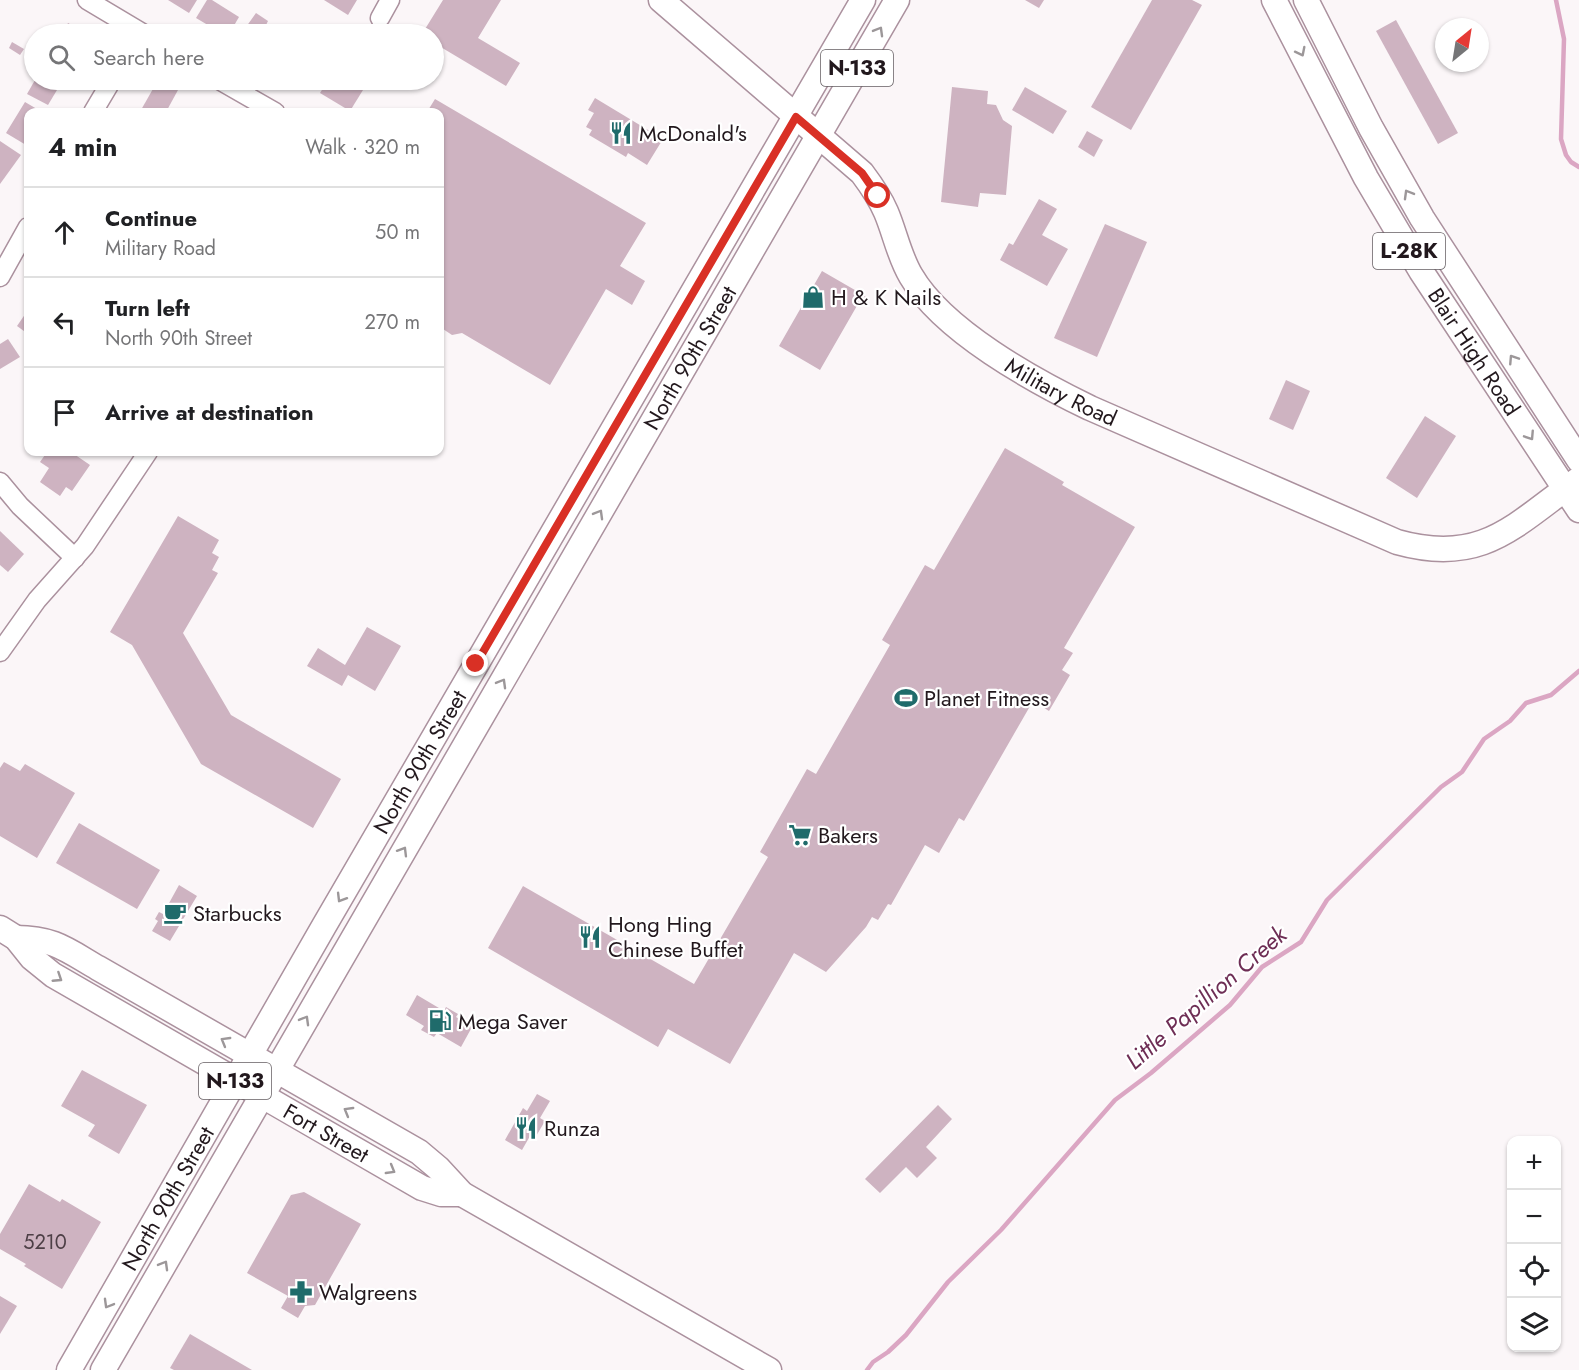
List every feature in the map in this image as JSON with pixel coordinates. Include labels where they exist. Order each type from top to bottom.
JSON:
[{"type":"main road","name":"Military Road","points":[[661,0],[862,173],[886,212],[910,275],[932,305],[964,332],[1014,367],[1055,391],[1397,542],[1420,549],[1458,549],[1484,543],[1572,484]]},
{"type":"main road","name":"North 90th Street","points":[[69,1370],[476,664],[864,0]]},
{"type":"main road","name":"North 90th Street","points":[[103,1370],[897,0]]},
{"type":"main road","name":"Blair High Road","points":[[1274,0],[1366,178],[1421,271],[1572,484],[1579,510]]},
{"type":"main road","name":"Blair High Road","points":[[1306,0],[1371,129],[1422,218],[1579,460]]},
{"type":"main road","points":[[448,775],[467,713],[484,677],[483,670],[476,664]]},
{"type":"main road","name":"Fort Street","points":[[8,933],[52,942],[419,1152],[438,1168],[462,1194],[769,1370]]},
{"type":"main road","name":"Fort Street","points":[[8,933],[32,958],[53,975],[261,1096],[422,1188],[441,1194],[462,1194]]},
{"type":"street","points":[[87,0],[124,24]]},
{"type":"street","points":[[380,18],[390,0]]},
{"type":"street","points":[[95,108],[106,90]]},
{"type":"street","points":[[236,90],[268,108]]},
{"type":"street","points":[[0,277],[24,234]]},
{"type":"street","points":[[0,652],[37,600],[101,525],[145,456]]},
{"type":"street","points":[[0,482],[20,506],[75,558]]},
{"type":"building","points":[[168,0],[197,0],[189,13]]},
{"type":"building","points":[[207,0],[212,0],[239,17],[235,24],[206,24],[196,18]]},
{"type":"building","points":[[324,0],[357,0],[348,15]]},
{"type":"building","points":[[443,0],[501,0],[478,38],[520,63],[506,86],[444,49],[444,24],[428,24]]},
{"type":"building","points":[[1025,0],[1044,0],[1039,8]]},
{"type":"building","points":[[1152,0],[1192,0],[1202,5],[1131,130],[1091,107]]},
{"type":"building","points":[[256,13],[268,21],[266,24],[248,24]]},
{"type":"building","points":[[1396,20],[1458,133],[1438,144],[1376,31]]},
{"type":"building","points":[[12,42],[24,49],[20,55],[9,48]]},
{"type":"building","points":[[952,87],[988,91],[987,104],[996,105],[1003,120],[1012,126],[1006,195],[980,193],[978,207],[941,202]]},
{"type":"building","points":[[1025,87],[1067,111],[1053,134],[1012,110]]},
{"type":"building","points":[[29,90],[57,90],[48,105],[27,94]]},
{"type":"building","points":[[152,90],[178,90],[168,108],[142,108]]},
{"type":"building","points":[[322,90],[363,90],[352,108],[345,108],[320,93]]},
{"type":"building","name":"McDonald's","points":[[595,98],[663,139],[647,165],[628,153],[626,157],[589,135],[592,130],[586,127],[594,113],[588,110]]},
{"type":"building","points":[[435,99],[646,223],[620,266],[645,281],[632,305],[606,289],[550,385],[462,333],[452,335],[444,330],[444,108],[429,108]]},
{"type":"building","points":[[25,102],[35,108],[24,108],[24,144],[6,133]]},
{"type":"building","points":[[1087,131],[1103,140],[1094,157],[1078,147]]},
{"type":"building","points":[[0,141],[21,155],[0,184]]},
{"type":"building","points":[[1039,199],[1057,209],[1042,235],[1068,249],[1047,286],[1000,260],[1009,243],[1013,245]]},
{"type":"building","points":[[1105,224],[1147,242],[1097,357],[1054,338]]},
{"type":"building","points":[[822,271],[867,297],[861,306],[858,304],[820,370],[779,346]]},
{"type":"building","points":[[24,316],[24,331],[17,326]]},
{"type":"building","points":[[8,339],[20,357],[0,369],[0,344]]},
{"type":"building","points":[[1286,380],[1310,391],[1293,430],[1269,419]]},
{"type":"building","points":[[1425,416],[1456,436],[1417,498],[1386,478]]},
{"type":"building","points":[[1005,448],[1064,482],[1062,485],[1135,527],[1064,648],[1073,653],[1062,670],[1070,675],[1049,711],[1033,701],[964,821],[959,818],[939,853],[925,845],[891,905],[888,904],[878,920],[872,917],[866,927],[826,972],[794,953],[730,1064],[668,1029],[658,1047],[488,948],[523,886],[694,984],[768,857],[760,852],[807,769],[816,774],[890,645],[882,640],[925,565],[934,570]]},
{"type":"building","points":[[44,456],[77,456],[90,465],[72,491],[66,487],[60,496],[40,482],[49,468],[40,462]]},
{"type":"building","points":[[178,516],[219,540],[212,553],[219,557],[212,570],[218,573],[183,633],[231,715],[341,779],[313,828],[201,764],[132,645],[110,632]]},
{"type":"building","points":[[0,531],[24,554],[8,572],[0,565]]},
{"type":"building","points":[[367,627],[401,646],[375,691],[348,675],[342,686],[307,666],[318,648],[345,665]]},
{"type":"building","points":[[4,762],[20,771],[25,764],[75,793],[37,858],[0,836],[0,768]]},
{"type":"building","points":[[79,823],[160,870],[137,909],[56,863]]},
{"type":"building","name":"Starbucks","points":[[179,885],[197,896],[170,941],[152,931],[158,921],[155,919],[159,912],[163,914]]},
{"type":"building","name":"Mega Saver","points":[[417,995],[444,1011],[446,1007],[458,1014],[456,1017],[472,1027],[461,1047],[437,1033],[434,1037],[421,1030],[424,1026],[406,1015]]},
{"type":"building","points":[[82,1070],[147,1105],[119,1154],[88,1136],[95,1125],[61,1106]]},
{"type":"building","name":"Runza","points":[[537,1094],[550,1101],[540,1118],[545,1121],[535,1138],[530,1136],[522,1150],[505,1140],[523,1108],[527,1111]]},
{"type":"building","points":[[938,1105],[952,1119],[926,1147],[937,1158],[917,1178],[906,1167],[880,1193],[865,1179]]},
{"type":"building","points":[[29,1184],[60,1202],[62,1199],[101,1222],[62,1289],[0,1249],[0,1234]]},
{"type":"building","points":[[304,1192],[361,1224],[315,1305],[305,1306],[298,1318],[281,1308],[288,1296],[247,1273],[291,1195]]},
{"type":"building","points":[[0,1296],[17,1306],[0,1334]]},
{"type":"building","points":[[190,1334],[252,1370],[174,1370],[170,1368]]},
{"type":"waterway","points":[[1556,0],[1564,39],[1561,139],[1566,155],[1579,167]]},
{"type":"waterway","name":"Little Papillion Creek","points":[[867,1370],[873,1362],[906,1335],[948,1282],[1001,1230],[1115,1100],[1151,1073],[1230,1005],[1262,967],[1301,942],[1327,900],[1441,787],[1462,772],[1484,739],[1510,721],[1526,703],[1551,695],[1579,671]]},
{"type":"place","name":"McDonald's","points":[[621,133]]},
{"type":"place","name":"H & K Nails","points":[[813,297]]},
{"type":"place","name":"Planet Fitness","points":[[906,698]]},
{"type":"place","name":"Bakers","points":[[800,835]]},
{"type":"place","name":"Starbucks","points":[[175,913]]},
{"type":"place","name":"Hong Hing Chinese Buffet","points":[[590,937]]},
{"type":"place","name":"Mega Saver","points":[[440,1021]]},
{"type":"place","name":"Runza","points":[[526,1128]]},
{"type":"place","name":"Walgreens","points":[[301,1292]]},
{"type":"route","points":[[476,664],[796,117],[862,173],[878,196]]}]
